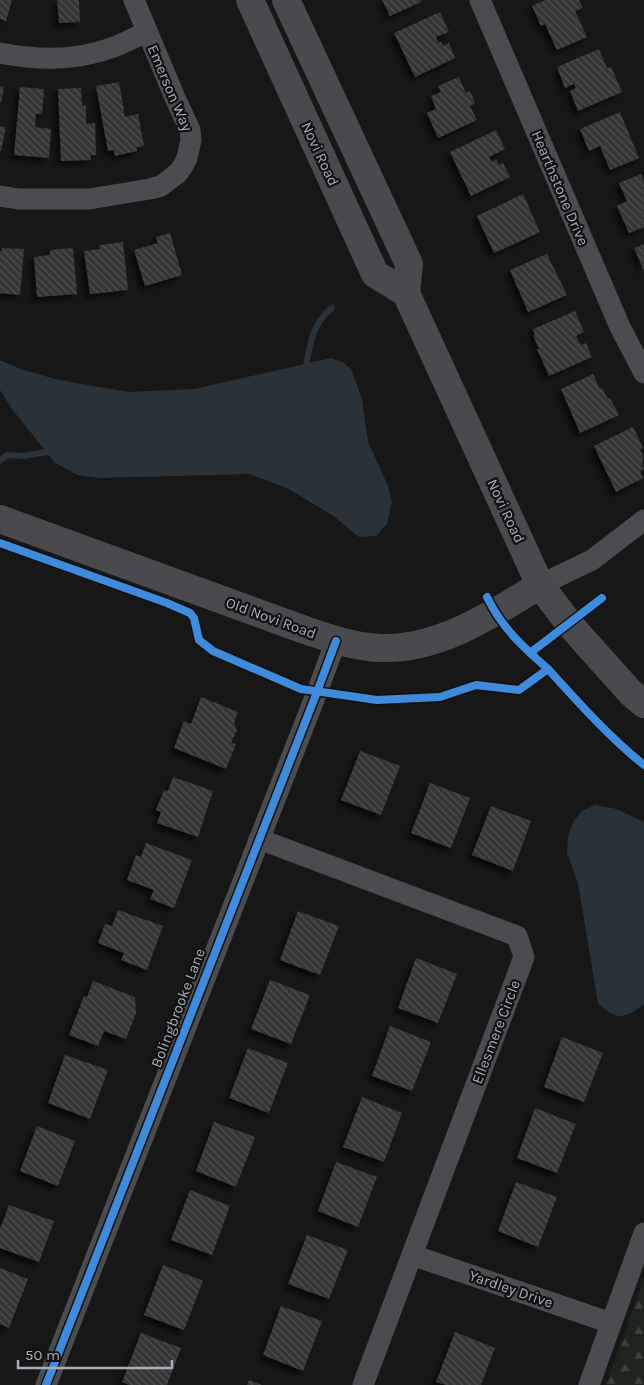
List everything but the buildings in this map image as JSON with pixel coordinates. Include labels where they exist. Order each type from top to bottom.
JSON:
[{"type":"main road","name":"Novi Road","points":[[250,0],[375,274],[406,293],[540,585],[571,626],[630,692],[644,704]]},
{"type":"main road","points":[[286,0],[409,264],[406,293]]},
{"type":"main road","name":"Old Novi Road","points":[[0,519],[336,641],[378,647],[414,644],[452,632],[495,613],[540,585]]},
{"type":"street","name":"Emerson Way","points":[[0,196],[19,199],[89,199],[161,186],[178,174],[187,158],[191,140],[190,130],[134,0]]},
{"type":"street","name":"Hearthstone Drive","points":[[480,0],[620,327],[644,373]]},
{"type":"street","points":[[0,53],[37,57],[76,56],[112,48],[147,32]]},
{"type":"street","points":[[540,585],[592,560],[644,520]]},
{"type":"street","name":"Bolingbrooke Lane","points":[[46,1385],[336,641]]},
{"type":"street","name":"Ellesmere Circle","points":[[259,839],[517,936],[524,957],[363,1385]]},
{"type":"street","points":[[589,1385],[644,1233]]},
{"type":"street","name":"Yardley Drive","points":[[412,1255],[611,1323]]},
{"type":"green space","points":[[644,1278],[644,1385],[606,1385]]},
{"type":"shaded area","points":[[331,358],[342,362],[351,369],[362,399],[368,442],[388,486],[392,502],[387,524],[376,536],[359,537],[332,515],[287,488],[249,474],[99,478],[78,475],[55,463],[12,409],[0,390],[0,360],[23,370],[59,380],[129,392],[195,389]]},
{"type":"shaded area","points":[[595,805],[617,809],[644,822],[644,1004],[632,1013],[621,1016],[610,1013],[598,1003],[578,883],[567,853],[568,837],[573,822],[582,811]]},
{"type":"waterway","points":[[305,371],[312,336],[320,321],[332,308]]},
{"type":"waterway","points":[[0,461],[7,455],[23,456],[53,451]]},
{"type":"cycle path","points":[[0,543],[190,613],[194,618],[199,640],[213,651],[301,689],[377,700],[440,697],[476,685],[519,690],[548,669],[606,731],[644,765]]},
{"type":"cycle path","points":[[487,597],[506,627],[548,669]]},
{"type":"cycle path","points":[[530,653],[602,598]]},
{"type":"cycle path","points":[[46,1385],[336,641]]}]
